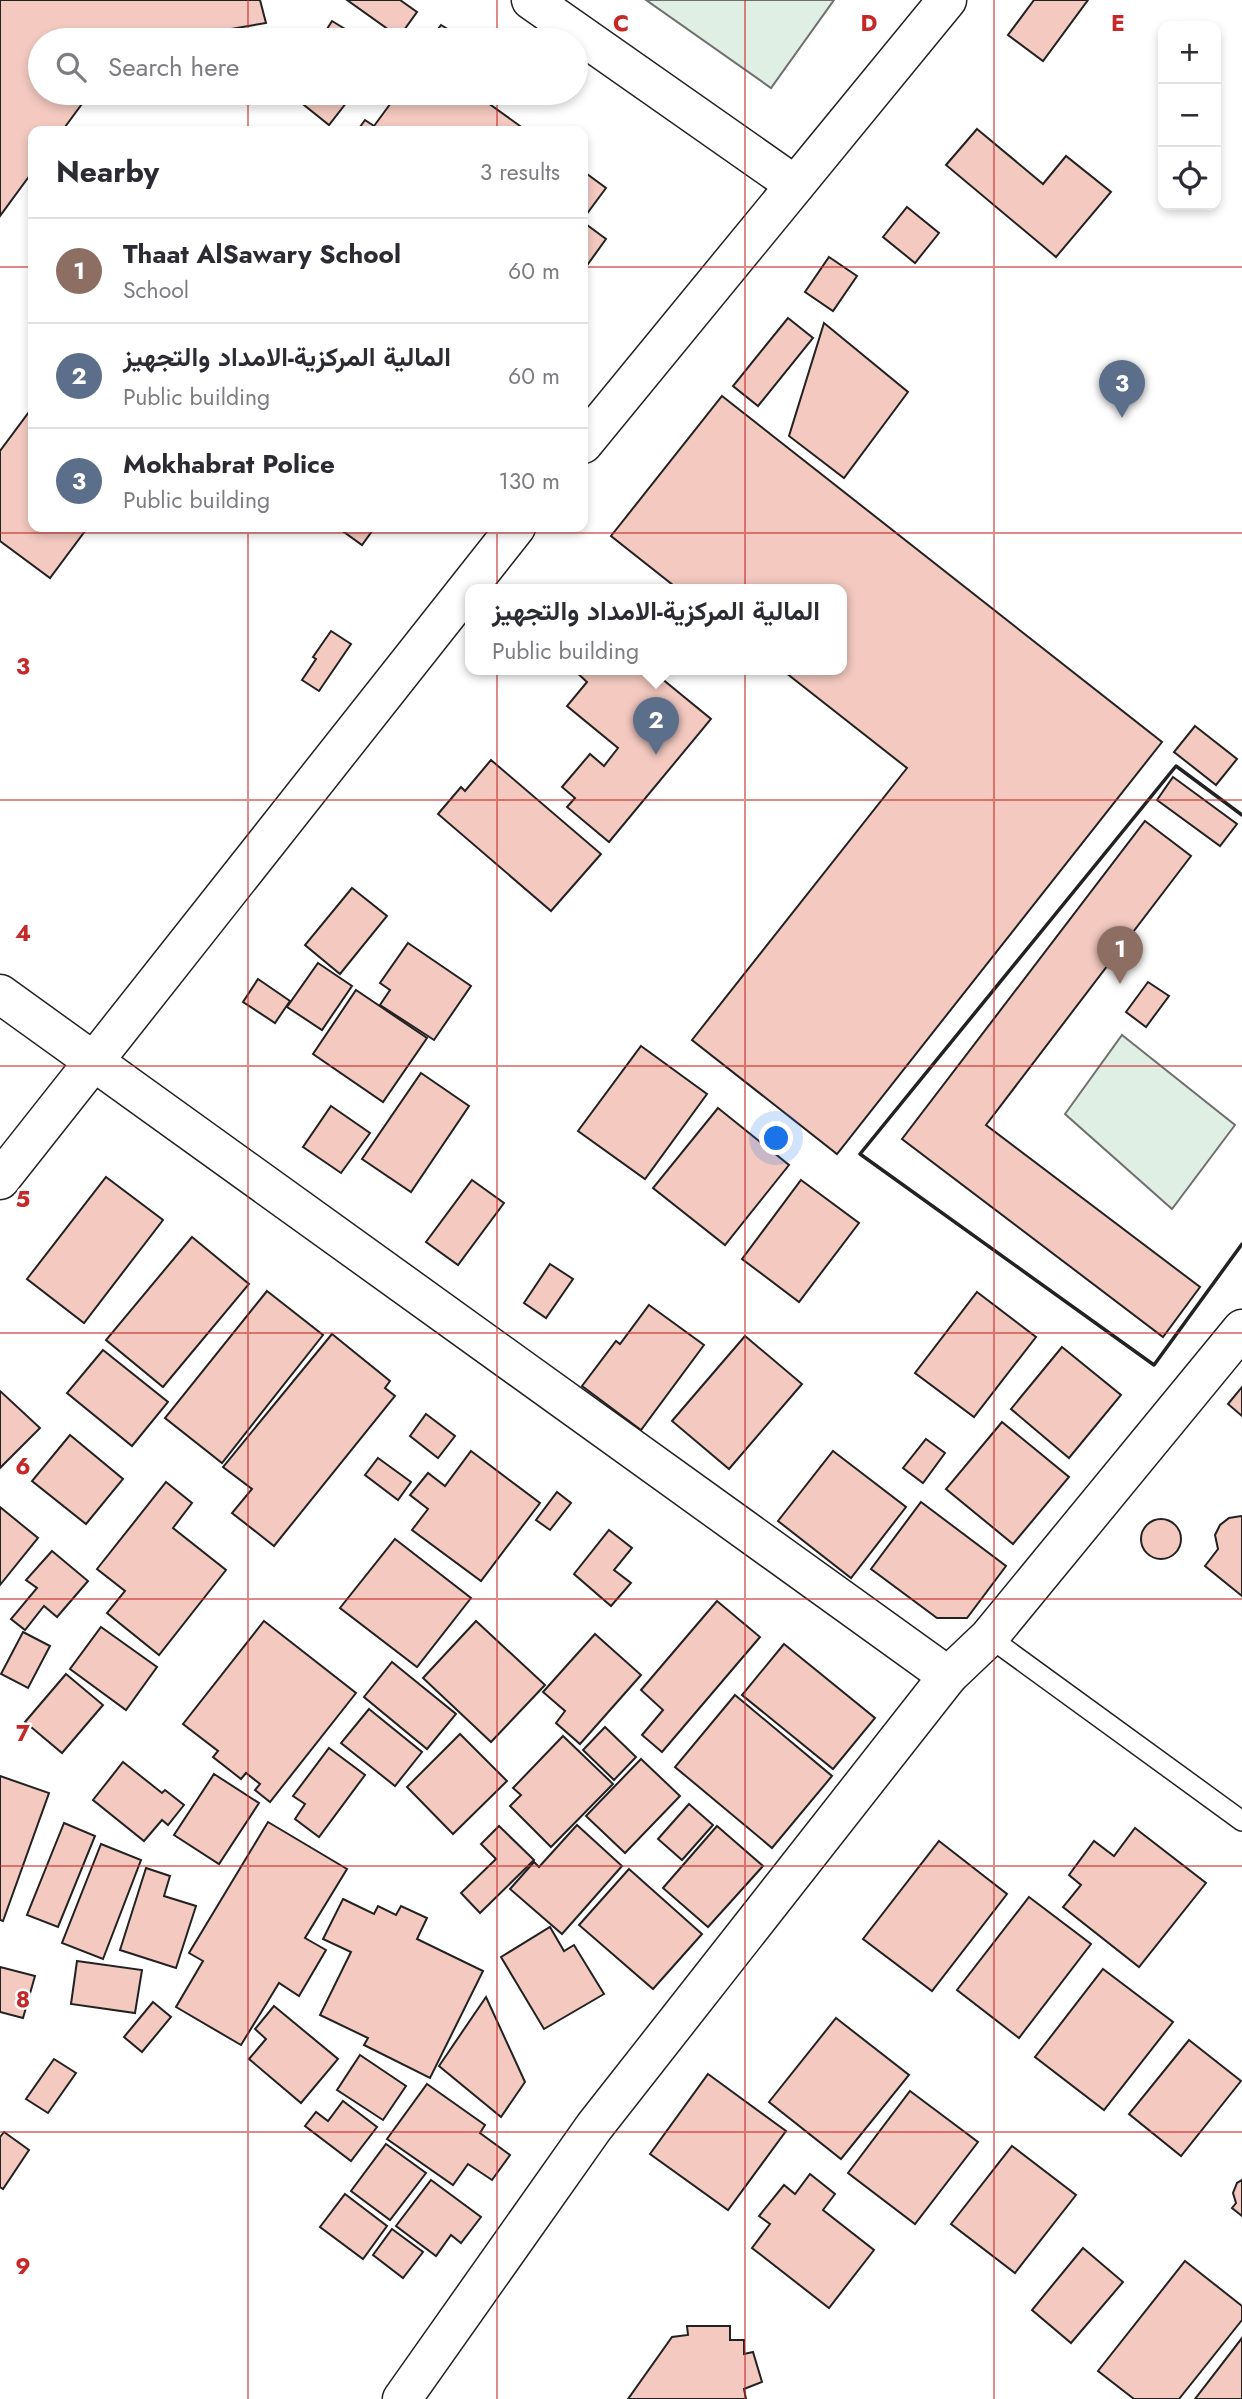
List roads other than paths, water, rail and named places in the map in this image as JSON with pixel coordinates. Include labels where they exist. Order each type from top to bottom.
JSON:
[{"type":"street","points":[[531,0],[571,28]]},
{"type":"street","points":[[588,437],[947,0]]},
{"type":"street","points":[[588,40],[794,185]]},
{"type":"street","points":[[471,584],[512,532]]},
{"type":"street","points":[[0,1180],[465,592]]},
{"type":"street","points":[[0,994],[948,1676]]},
{"type":"street","points":[[401,2399],[594,2127],[948,1676],[989,1637],[1242,1329]]},
{"type":"lane","points":[[989,1637],[1242,1821]]},
{"type":"place","name":"Mokhabrat Police","points":[[1122,418]]},
{"type":"place","name":"المالية المركزية-الامداد والتجهيز","points":[[656,755]]},
{"type":"place","name":"Thaat AlSawary School","points":[[1120,984]]}]
